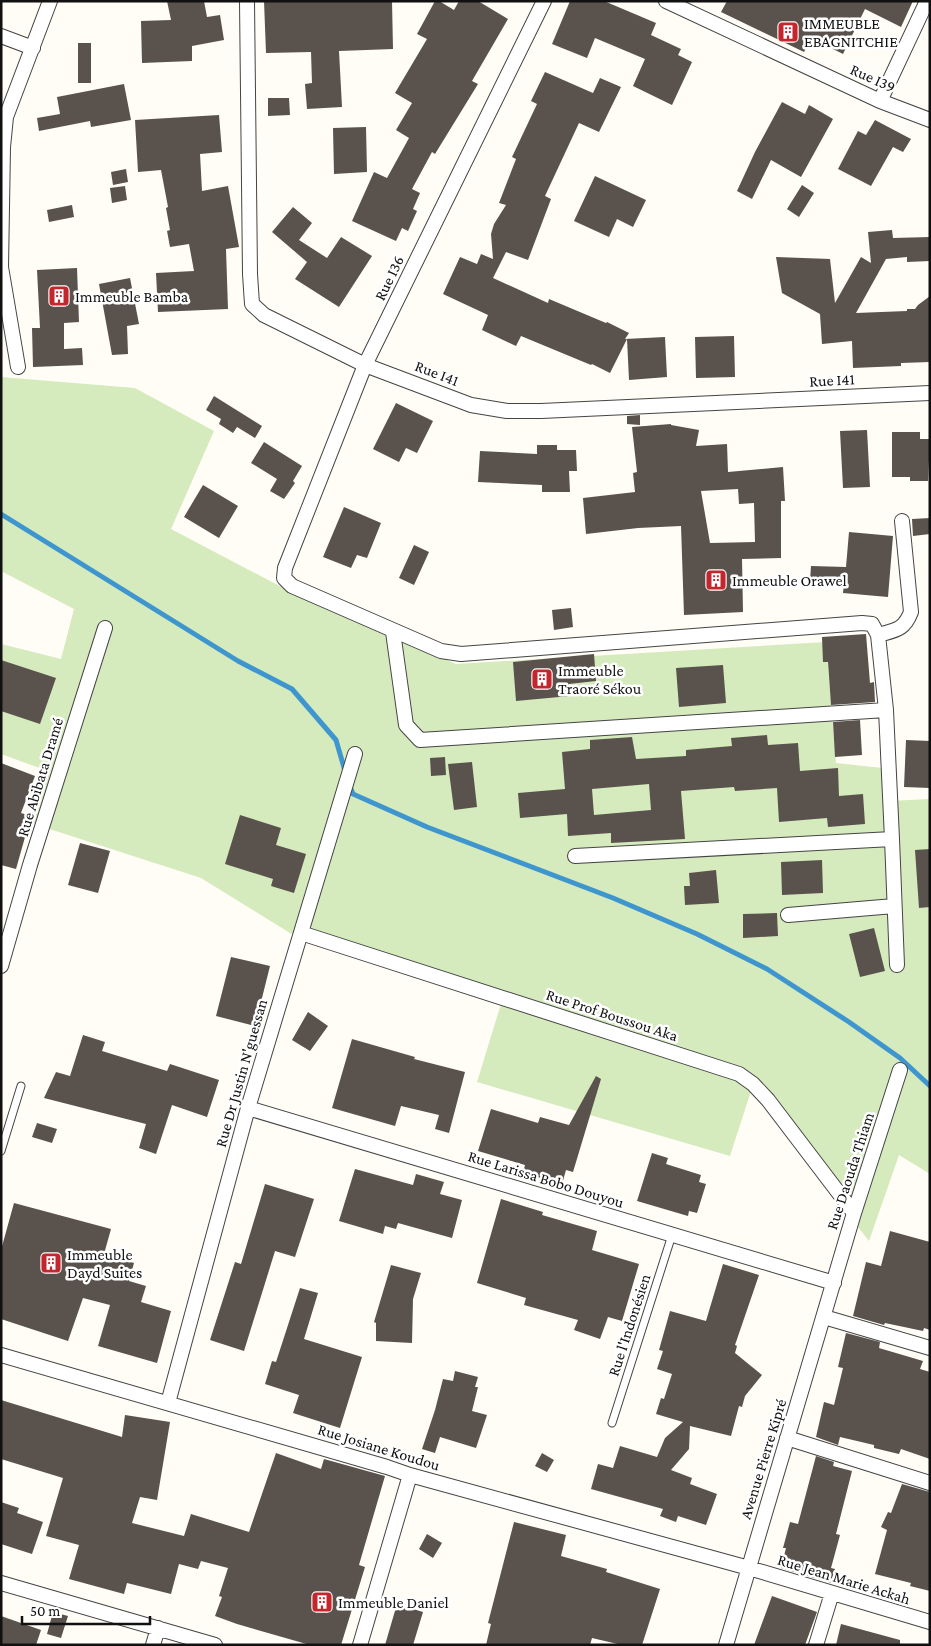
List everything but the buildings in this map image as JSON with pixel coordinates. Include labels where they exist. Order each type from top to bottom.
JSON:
[{"type":"street","points":[[18,367],[1,267],[3,146],[6,117],[50,1]]},
{"type":"street","name":"Rue I41","points":[[247,1],[250,274],[252,304],[264,315],[365,365],[471,405],[507,411],[541,412],[930,393]]},
{"type":"street","name":"Rue I36","points":[[393,632],[292,586],[284,578],[285,568],[365,365],[544,1]]},
{"type":"street","name":"Rue I39","points":[[666,1],[688,6],[880,101],[930,120]]},
{"type":"street","points":[[880,101],[927,1]]},
{"type":"street","points":[[1,36],[33,48]]},
{"type":"street","points":[[878,635],[896,630],[907,623],[911,612],[902,521]]},
{"type":"street","points":[[886,710],[420,740],[406,725],[393,632],[441,651],[461,654],[862,623],[872,624],[878,635],[886,710],[897,965]]},
{"type":"street","name":"Rue Abibata Dramé","points":[[1,966],[30,865],[105,628]]},
{"type":"street","name":"Rue Dr Justin N'guessan","points":[[168,1403],[248,1108],[355,754]]},
{"type":"street","points":[[575,856],[892,839]]},
{"type":"street","points":[[788,915],[894,906]]},
{"type":"street","name":"Rue Prof Boussou Aka","points":[[301,933],[739,1074],[753,1084],[768,1100],[854,1213]]},
{"type":"street","name":"Rue Daouda Thiam","points":[[834,1283],[854,1213],[900,1070]]},
{"type":"street","name":"Rue Larissa Bobo Douyou","points":[[248,1108],[834,1283]]},
{"type":"street","name":"Avenue Pierre Kipré","points":[[726,1645],[834,1283]]},
{"type":"street","points":[[824,1316],[930,1348]]},
{"type":"street","name":"Rue Josiane Koudou","points":[[1,1355],[410,1475],[749,1568]]},
{"type":"street","points":[[787,1438],[930,1483]]},
{"type":"street","points":[[360,1645],[410,1475]]},
{"type":"street","name":"Rue Jean Marie Ackah","points":[[749,1568],[930,1622]]},
{"type":"street","points":[[1,1583],[216,1645]]},
{"type":"street","points":[[816,1645],[832,1593]]},
{"type":"street","points":[[153,1645],[158,1628]]},
{"type":"lane","points":[[1,1151],[21,1086]]},
{"type":"lane","name":"Rue l'Indonésien","points":[[612,1423],[672,1235]]},
{"type":"green space","points":[[1,377],[135,388],[214,431],[171,529],[291,592],[456,664],[826,642],[836,763],[892,769],[888,801],[930,799],[930,1174],[899,1155],[869,1241],[751,1091],[730,1156],[477,1082],[501,1004],[290,933],[201,878],[31,823],[45,770],[1,754],[1,644],[61,659],[74,609],[1,571]]},
{"type":"waterway","points":[[1,514],[238,661],[292,689],[336,740],[345,771]]},
{"type":"waterway","points":[[349,784],[353,794],[427,827],[613,898],[697,934],[767,969],[849,1022],[900,1058],[930,1086]]},
{"type":"place","name":"IMMEUBLE EBAGNITCHIE","points":[[788,32]]},
{"type":"place","name":"Immeuble Bamba","points":[[59,296]]},
{"type":"place","name":"Immeuble Orawel","points":[[716,580]]},
{"type":"place","name":"Immeuble Traoré Sékou","points":[[542,679]]},
{"type":"place","name":"Immeuble Dayd Suites","points":[[51,1263]]},
{"type":"place","name":"Immeuble Daniel","points":[[322,1602]]}]
